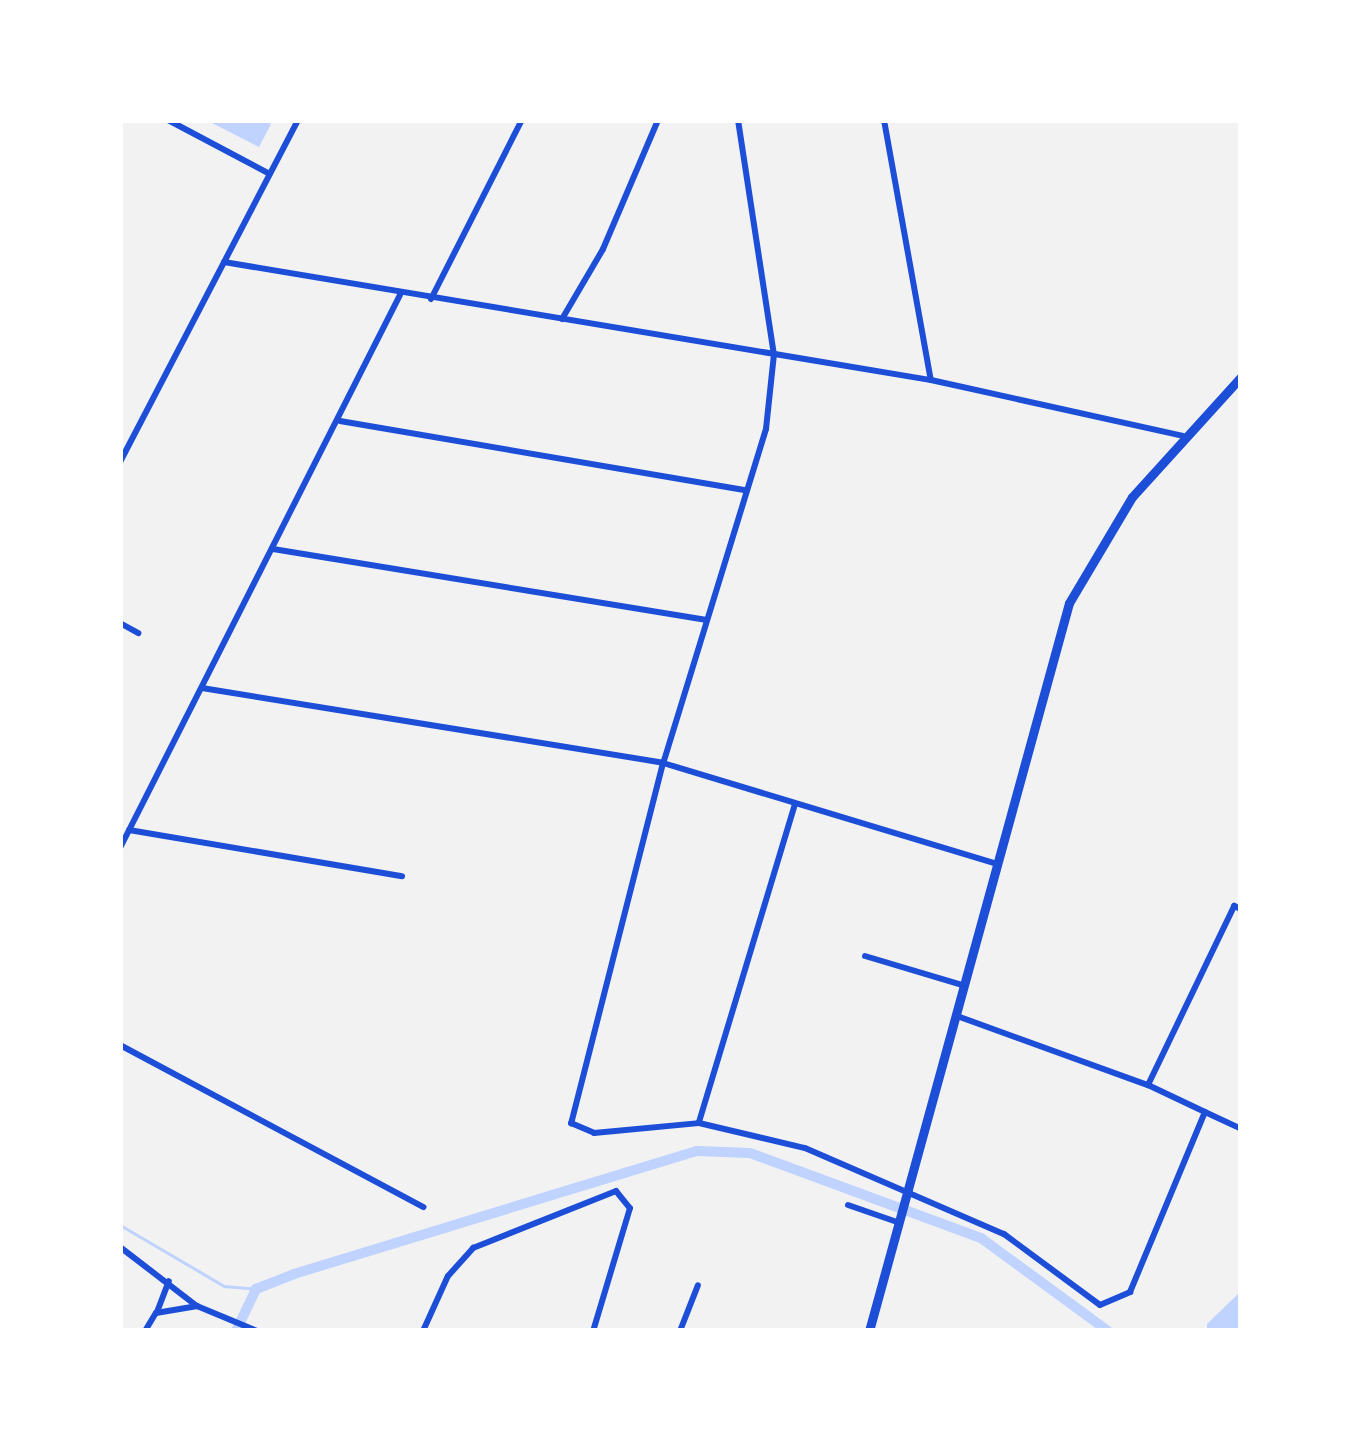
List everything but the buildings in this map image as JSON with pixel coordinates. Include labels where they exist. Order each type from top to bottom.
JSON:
[{"type":"main road","points":[[868,1331],[995,862],[1081,576],[1183,436],[1241,377]]},
{"type":"street","points":[[168,120],[270,174]]},
{"type":"street","points":[[120,462],[298,120]]},
{"type":"street","points":[[431,299],[522,120]]},
{"type":"street","points":[[562,319],[603,249],[658,120]]},
{"type":"street","points":[[738,120],[774,354],[766,429],[663,763],[571,1123],[594,1133],[699,1123],[805,1148],[1004,1234],[1100,1305],[1130,1292],[1204,1112]]},
{"type":"street","points":[[884,120],[931,380]]},
{"type":"street","points":[[224,262],[931,380],[1183,436]]},
{"type":"street","points":[[120,848],[400,295]]},
{"type":"street","points":[[340,421],[745,490]]},
{"type":"street","points":[[273,549],[705,620]]},
{"type":"street","points":[[120,623],[138,632]]},
{"type":"street","points":[[202,688],[663,763],[995,862]]},
{"type":"street","points":[[699,1123],[795,804]]},
{"type":"street","points":[[129,830],[402,876]]},
{"type":"street","points":[[1148,1085],[1238,907],[1241,892]]},
{"type":"street","points":[[865,956],[962,985]]},
{"type":"street","points":[[954,1015],[1148,1085],[1241,1129]]},
{"type":"street","points":[[120,1045],[423,1207]]},
{"type":"street","points":[[423,1331],[448,1276],[473,1248],[616,1191],[630,1208],[593,1331]]},
{"type":"street","points":[[848,1205],[900,1220]]},
{"type":"street","points":[[120,1247],[197,1306],[254,1330]]},
{"type":"street","points":[[146,1331],[169,1281]]},
{"type":"street","points":[[680,1331],[698,1285]]},
{"type":"street","points":[[157,1313],[197,1306]]},
{"type":"water","points":[[264,120],[271,124],[259,147],[212,123]]},
{"type":"water","points":[[1241,1291],[1241,1331],[1207,1331],[1207,1324]]},
{"type":"waterway","points":[[236,1331],[256,1289],[294,1274],[697,1151],[750,1153],[981,1238],[1108,1331]]},
{"type":"waterway","points":[[120,1225],[224,1286],[256,1289]]}]
